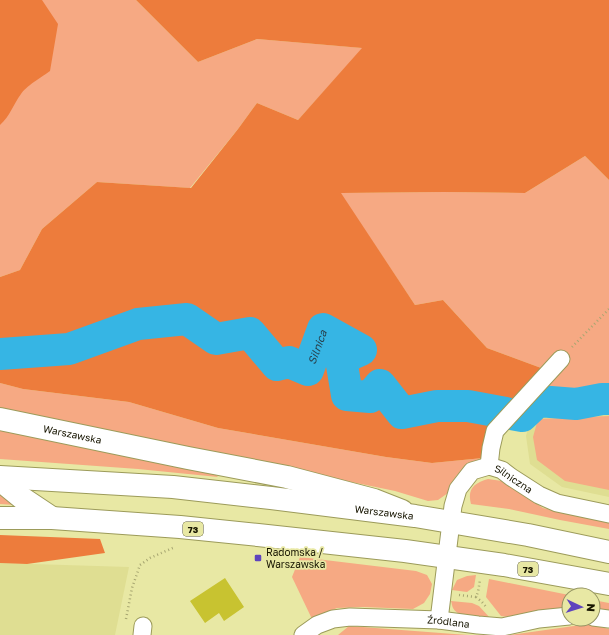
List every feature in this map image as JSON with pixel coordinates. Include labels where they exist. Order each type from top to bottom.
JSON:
[{"type":"main road","name":"Warszawska","points":[[0,419],[287,478],[374,500],[415,516]]},
{"type":"main road","name":"Warszawska","points":[[0,477],[173,487],[415,516]]},
{"type":"main road","points":[[0,480],[22,498],[52,518]]},
{"type":"main road","points":[[415,516],[535,536],[609,552]]},
{"type":"main road","name":"73","points":[[0,518],[52,518],[188,528],[405,551],[504,565],[609,584]]},
{"type":"street","points":[[489,466],[490,448],[495,431],[561,359]]},
{"type":"street","name":"Silniczna","points":[[439,620],[453,506],[458,489],[472,471],[489,466],[502,470],[511,478],[539,495],[557,503],[609,514]]},
{"type":"street","name":"Źródlana","points":[[303,635],[317,625],[333,619],[350,617],[439,620],[502,627],[539,619],[561,617]]},
{"type":"path","points":[[561,359],[609,309]]},
{"type":"path","points":[[126,620],[132,588],[140,565],[150,558],[178,546]]},
{"type":"path","points":[[457,595],[476,597],[481,579]]},
{"type":"shaded area","points":[[0,0],[136,0],[198,62],[257,39],[363,48],[298,120],[257,103],[190,188],[97,182],[42,229],[20,270],[0,277]]},
{"type":"shaded area","points":[[0,0],[42,0],[58,24],[50,71],[23,91],[0,125]]},
{"type":"shaded area","points":[[136,0],[609,0],[609,180],[585,156],[525,193],[341,193],[415,305],[443,300],[487,348],[552,372],[483,458],[432,463],[386,457],[218,428],[129,402],[23,389],[0,383],[0,277],[20,270],[42,229],[97,182],[191,188],[257,103],[298,120],[362,48],[257,39],[198,62]]},
{"type":"shaded area","points":[[585,156],[609,180],[609,412],[532,413],[519,406],[552,372],[487,348],[443,300],[415,305],[340,193],[525,193]]},
{"type":"shaded area","points":[[0,383],[23,389],[129,402],[218,428],[386,457],[432,463],[483,458],[468,465],[457,475],[452,482],[448,493],[438,500],[428,501],[395,491],[0,409]]},
{"type":"shaded area","points":[[609,412],[609,497],[562,487],[530,464],[526,436],[532,413]]},
{"type":"shaded area","points":[[609,416],[609,490],[565,481],[537,460],[533,437],[538,419]]},
{"type":"shaded area","points":[[0,428],[214,473],[218,477],[138,469],[0,459]]},
{"type":"shaded area","points":[[488,479],[502,481],[543,508],[609,523],[609,529],[509,509],[471,504],[470,494],[473,487],[479,482]]},
{"type":"shaded area","points":[[0,493],[15,505],[0,504]]},
{"type":"shaded area","points":[[0,535],[100,539],[105,553],[27,564],[0,563]]},
{"type":"shaded area","points":[[300,557],[416,571],[427,575],[432,584],[430,594],[424,603],[413,609],[363,607],[337,608],[312,619],[292,577]]},
{"type":"shaded area","points":[[0,563],[129,567],[115,635],[0,635]]},
{"type":"shaded area","points":[[476,575],[474,587],[467,592],[452,590],[457,580],[467,576]]},
{"type":"shaded area","points":[[489,579],[561,593],[561,611],[539,612],[508,617],[501,616],[486,597]]},
{"type":"shaded area","points":[[451,601],[472,603],[479,606],[491,619],[470,617],[460,614],[453,608]]},
{"type":"shaded area","points":[[601,602],[609,603],[609,613],[601,612]]},
{"type":"shaded area","points":[[349,626],[454,634],[469,635],[338,635]]},
{"type":"shaded area","points":[[567,627],[601,627],[609,629],[609,635],[510,635]]},
{"type":"building","points":[[225,578],[244,607],[224,621],[219,613],[205,623],[190,601]]},
{"type":"waterway","name":"Silnica","points":[[0,354],[69,349],[138,324],[187,319],[216,339],[250,333],[277,365],[289,362],[308,370],[323,329],[361,350],[341,359],[347,395],[370,397],[380,385],[402,413],[437,406],[468,406],[522,416],[538,401],[576,404],[609,399]]},
{"type":"place","name":"Radomska / Warszawska","points":[[258,558]]}]
